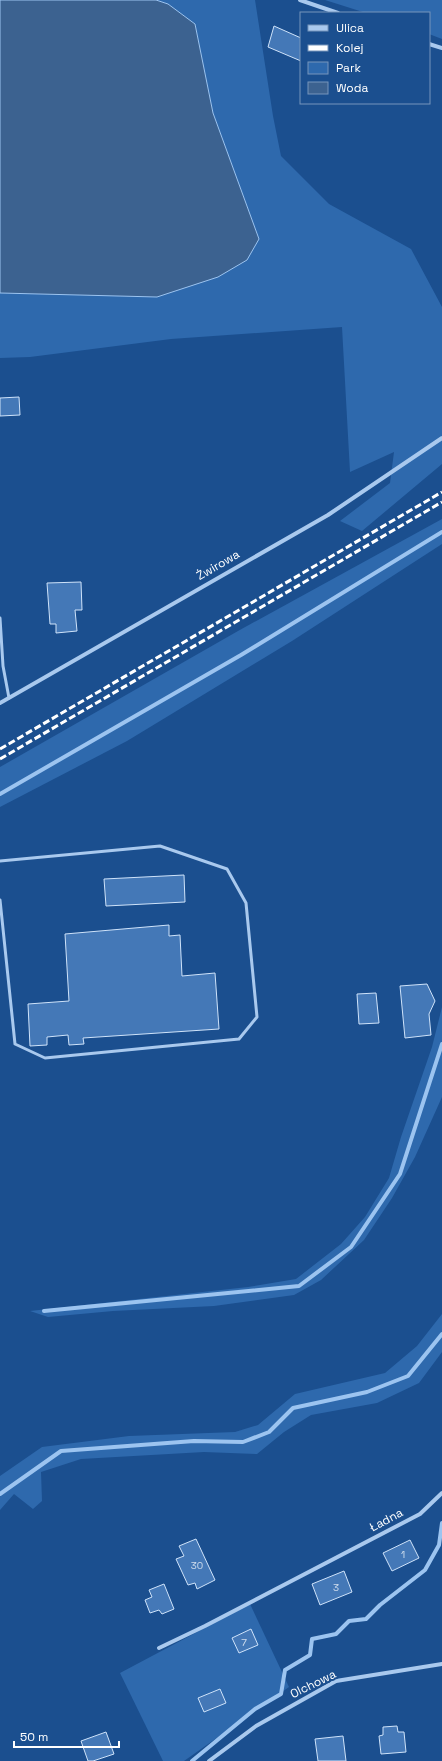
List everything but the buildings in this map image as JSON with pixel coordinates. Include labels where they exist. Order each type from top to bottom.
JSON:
[{"type":"street","points":[[300,0],[335,12]]},
{"type":"street","points":[[430,44],[442,48]]},
{"type":"street","name":"Żwirowa","points":[[0,703],[328,515],[442,438]]},
{"type":"street","name":"Ładna","points":[[159,1648],[205,1626],[420,1514],[442,1493]]},
{"type":"street","name":"Olchowa","points":[[209,1761],[256,1726],[336,1681],[442,1664]]},
{"type":"lane","points":[[0,618],[3,666],[9,698]]},
{"type":"lane","points":[[0,861],[160,846],[227,869],[246,903],[257,1017],[239,1039],[46,1058],[15,1044],[0,900]]},
{"type":"green space","points":[[156,0],[255,0],[273,116],[281,156],[329,204],[411,249],[442,307],[442,464],[362,531],[340,521],[390,483],[394,452],[350,472],[342,327],[171,339],[30,357],[0,358],[0,293],[157,297],[259,239],[213,113],[195,24],[168,4]]},
{"type":"green space","points":[[325,0],[442,0],[442,39],[430,34],[430,12],[363,12]]},
{"type":"green space","points":[[442,519],[442,544],[292,641],[127,741],[0,807],[0,767],[238,631]]},
{"type":"green space","points":[[442,1007],[442,1097],[415,1157],[392,1198],[364,1240],[321,1280],[294,1295],[214,1306],[113,1311],[48,1317],[30,1311],[248,1287],[296,1279],[341,1244],[365,1217],[389,1178],[401,1137],[432,1047]]},
{"type":"green space","points":[[442,1314],[442,1352],[419,1383],[377,1403],[311,1415],[284,1432],[257,1454],[204,1452],[81,1459],[41,1472],[42,1501],[33,1509],[14,1494],[0,1510],[0,1476],[42,1447],[129,1436],[235,1432],[258,1425],[295,1394],[385,1373],[417,1346]]},
{"type":"green space","points":[[250,1604],[289,1687],[184,1761],[163,1761],[120,1673]]},
{"type":"water","points":[[0,0],[156,0],[168,4],[195,24],[213,113],[259,239],[247,260],[218,277],[157,297],[0,293]]},
{"type":"waterway","points":[[0,794],[241,655],[442,532]]},
{"type":"waterway","points":[[44,1311],[299,1286],[351,1247],[400,1174],[442,1044]]},
{"type":"waterway","points":[[0,1494],[61,1451],[194,1441],[243,1442],[269,1432],[293,1408],[367,1392],[408,1376],[442,1334]]},
{"type":"waterway","points":[[192,1761],[255,1709],[281,1694],[285,1670],[310,1655],[312,1639],[336,1634],[349,1621],[366,1619],[380,1605],[425,1570],[439,1545],[442,1523]]},
{"type":"railway","points":[[0,749],[442,492]]},
{"type":"railway","points":[[0,759],[442,502]]}]
